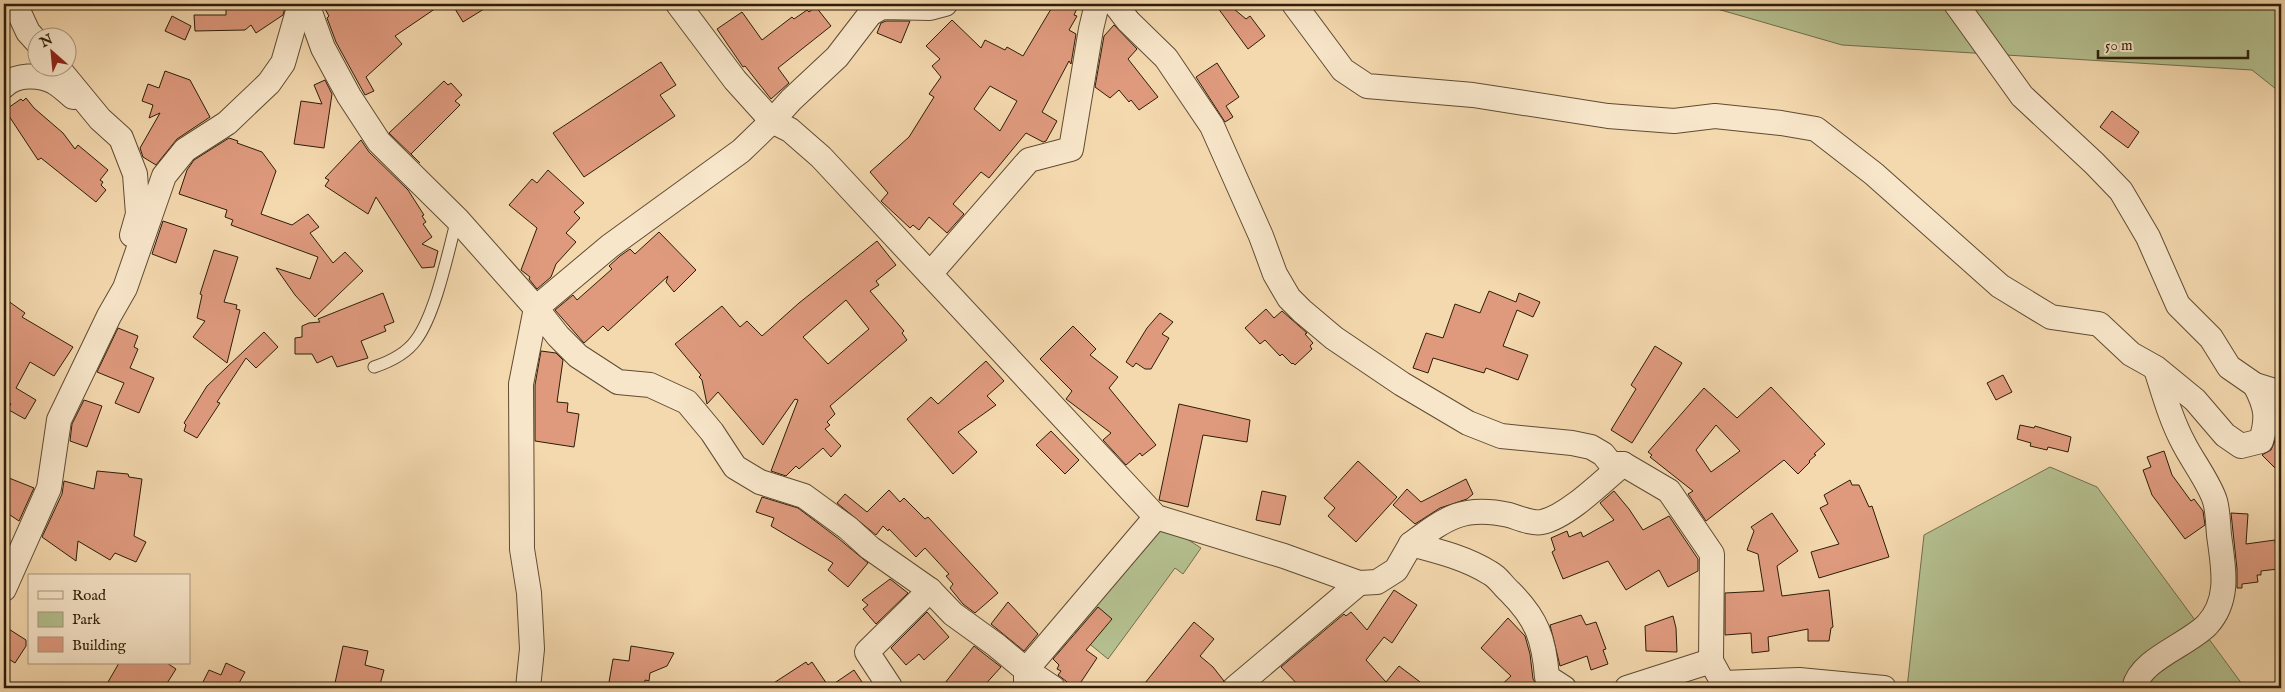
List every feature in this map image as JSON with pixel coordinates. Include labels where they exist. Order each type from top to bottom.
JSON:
[{"type":"street","points":[[15,4],[28,32]]},
{"type":"street","points":[[4,589],[49,488],[58,420],[109,316],[125,288],[164,176],[185,150],[227,123],[269,83],[283,63],[300,4]]},
{"type":"street","points":[[307,4],[322,48],[349,96],[379,142],[457,219],[536,308],[558,336],[578,356],[618,382],[650,385],[687,402],[712,432],[735,467],[760,482],[804,496],[848,528],[870,548],[930,590],[953,614],[996,645],[1026,679],[1053,688]]},
{"type":"street","points":[[678,4],[735,80],[772,121],[790,130],[821,157],[1156,517],[1284,556],[1359,583],[1377,582],[1396,570],[1411,544],[1445,519],[1474,511],[1491,511],[1531,522],[1542,522],[1570,508],[1623,464]]},
{"type":"street","points":[[528,688],[532,649],[530,593],[522,549],[521,384],[536,308],[610,246],[741,150],[837,57],[870,14],[882,7],[930,8],[945,4]]},
{"type":"street","points":[[930,274],[1030,160],[1071,149],[1097,4]]},
{"type":"street","points":[[1115,4],[1138,32],[1166,58],[1212,126],[1262,236],[1275,274],[1289,298],[1302,311],[1334,338],[1395,379],[1468,423],[1501,436],[1572,443],[1591,447],[1603,454],[1611,464],[1623,464],[1669,491],[1712,554],[1711,661],[1723,683],[1799,680],[1884,688]]},
{"type":"street","points":[[1294,4],[1343,70],[1367,86],[1473,95],[1608,116],[1674,122],[1714,116],[1781,122],[1816,129],[1874,174],[2000,286],[2051,317],[2099,324],[2131,354],[2156,368],[2195,400],[2225,435],[2241,446],[2261,442],[2267,421],[2262,398],[2255,385]]},
{"type":"street","points":[[1956,4],[2022,96],[2094,163],[2121,191],[2148,237],[2178,305],[2211,338],[2229,367],[2255,385],[2281,393]]},
{"type":"street","points":[[4,86],[16,78],[25,77],[37,77],[54,82],[100,118],[121,138],[135,174],[138,214],[115,287],[109,316]]},
{"type":"street","points":[[66,78],[100,118]]},
{"type":"street","points":[[2134,688],[2135,682],[2148,666],[2192,638],[2208,624],[2218,608],[2224,592],[2225,576],[2214,500],[2183,442],[2156,368]]},
{"type":"street","points":[[1026,679],[1156,517]]},
{"type":"street","points":[[1411,544],[1446,554],[1492,574],[1524,606],[1537,628],[1546,657],[1547,677],[1564,688]]},
{"type":"street","points":[[1235,688],[1359,583]]},
{"type":"street","points":[[889,688],[867,652],[930,590]]},
{"type":"street","points":[[1627,688],[1711,661]]},
{"type":"lane","points":[[374,367],[390,362],[416,341],[432,307],[457,219]]},
{"type":"green space","points":[[1700,4],[2281,4],[2281,93],[2252,70],[1842,45]]},
{"type":"green space","points":[[2050,467],[2097,487],[2245,688],[1907,688],[1924,535]]},
{"type":"green space","points":[[1173,530],[1201,548],[1183,574],[1175,568],[1108,659],[1069,627],[1151,531]]},
{"type":"building","points":[[245,4],[286,4],[283,15],[256,33],[251,25],[245,30],[195,31],[194,15],[226,15],[226,8],[239,8]]},
{"type":"building","points":[[322,4],[442,4],[395,36],[402,44],[366,77],[374,91],[365,95],[336,42],[327,18],[329,16]]},
{"type":"building","points":[[452,4],[492,4],[463,22]]},
{"type":"building","points":[[1054,4],[1079,4],[1074,15],[1077,16],[1069,30],[1076,34],[1071,64],[1069,61],[1042,112],[1057,121],[1046,141],[1043,142],[1026,133],[989,178],[981,172],[953,204],[964,214],[947,233],[929,217],[919,230],[913,225],[910,228],[881,201],[888,193],[870,172],[909,137],[934,97],[929,94],[941,77],[932,66],[940,59],[926,46],[952,20],[981,48],[985,40],[1005,50],[1007,47],[1023,56]],"holes":[[[990,86],[1017,101],[1000,131],[974,109]]]},
{"type":"building","points":[[1215,4],[1228,4],[1246,19],[1250,16],[1265,36],[1248,49]]},
{"type":"building","points":[[816,7],[831,26],[778,68],[789,83],[771,99],[745,66],[743,67],[717,29],[742,12],[762,40],[792,17],[794,19],[807,10],[809,12]]},
{"type":"building","points":[[172,16],[191,26],[185,40],[165,31]]},
{"type":"building","points":[[886,21],[910,21],[901,43],[877,33],[881,23]]},
{"type":"building","points":[[1114,25],[1137,49],[1128,59],[1158,97],[1139,110],[1119,90],[1110,98],[1095,87],[1104,36]]},
{"type":"building","points":[[661,62],[676,85],[660,95],[675,116],[584,177],[553,133]]},
{"type":"building","points":[[1217,63],[1239,97],[1226,106],[1233,117],[1225,122],[1196,77]]},
{"type":"building","points":[[165,71],[190,80],[210,117],[177,139],[156,165],[143,157],[140,148],[160,113],[149,118],[153,105],[142,101],[148,84],[159,88]]},
{"type":"building","points":[[325,80],[332,94],[324,148],[294,144],[301,101],[322,104],[314,85]]},
{"type":"building","points":[[444,81],[448,85],[451,83],[462,95],[455,101],[460,105],[411,154],[420,163],[389,133]]},
{"type":"building","points":[[26,98],[34,108],[63,133],[75,149],[78,145],[108,170],[100,180],[103,182],[101,185],[106,190],[96,202],[41,158],[38,160],[5,110],[21,99],[23,101]]},
{"type":"building","points":[[2112,111],[2139,132],[2128,148],[2100,127]]},
{"type":"building","points":[[229,138],[262,152],[276,171],[261,214],[292,225],[308,214],[319,227],[310,233],[333,263],[345,252],[363,271],[315,317],[295,295],[276,268],[310,279],[318,257],[231,225],[233,220],[225,217],[227,210],[179,194],[187,170],[194,160]]},
{"type":"building","points":[[361,140],[369,152],[408,190],[424,215],[422,216],[426,222],[423,224],[432,237],[422,244],[438,251],[434,267],[422,268],[376,197],[368,214],[325,186],[329,180],[325,178]]},
{"type":"building","points":[[548,170],[584,203],[574,212],[580,218],[566,233],[576,242],[556,264],[551,277],[537,289],[529,279],[530,277],[521,270],[537,228],[509,205],[532,179],[537,183]]},
{"type":"building","points":[[163,221],[187,229],[176,263],[152,254]]},
{"type":"building","points":[[659,232],[696,270],[674,292],[666,282],[668,276],[608,331],[603,326],[584,343],[555,310],[573,295],[577,300],[612,269],[609,266],[620,256],[630,249],[635,254]]},
{"type":"building","points":[[877,241],[896,265],[876,281],[879,285],[870,291],[904,331],[902,333],[907,340],[830,406],[835,414],[827,422],[830,425],[825,429],[841,446],[831,457],[823,448],[799,469],[796,466],[786,476],[771,471],[798,400],[795,399],[763,445],[718,392],[707,404],[702,380],[699,377],[701,375],[675,344],[722,306],[740,327],[747,321],[762,336],[799,303]],"holes":[[[846,300],[869,329],[828,364],[803,337]]]},
{"type":"building","points":[[214,250],[238,257],[224,302],[237,305],[236,309],[240,310],[227,363],[193,337],[205,321],[197,318],[202,295],[200,294]]},
{"type":"building","points":[[1489,291],[1516,302],[1519,293],[1540,302],[1533,317],[1517,310],[1503,346],[1528,355],[1518,380],[1486,368],[1484,373],[1433,358],[1428,373],[1413,368],[1426,333],[1443,338],[1455,304],[1480,313]]},
{"type":"building","points":[[383,293],[394,322],[384,326],[386,331],[361,341],[368,358],[337,367],[332,356],[317,363],[312,354],[295,354],[295,338],[302,337],[302,326],[320,322],[318,319]]},
{"type":"building","points":[[4,298],[25,313],[22,317],[73,347],[54,376],[30,362],[16,388],[36,400],[25,419],[7,409],[11,404],[8,402],[4,411]]},
{"type":"building","points":[[1266,309],[1274,318],[1282,311],[1307,333],[1305,334],[1313,343],[1310,346],[1312,349],[1295,365],[1282,354],[1280,356],[1265,340],[1260,344],[1245,328]]},
{"type":"building","points":[[1160,313],[1173,322],[1162,334],[1169,338],[1151,369],[1145,369],[1136,363],[1133,367],[1126,362],[1147,328]]},
{"type":"building","points":[[1073,326],[1096,349],[1090,355],[1118,377],[1109,388],[1156,445],[1142,456],[1140,453],[1126,465],[1103,440],[1111,433],[1066,399],[1072,391],[1040,359]]},
{"type":"building","points":[[118,328],[138,336],[134,347],[138,349],[130,368],[154,378],[139,413],[115,403],[124,383],[97,372]]},
{"type":"building","points":[[264,332],[278,347],[256,368],[246,358],[217,402],[220,403],[197,438],[184,431],[186,425],[184,423],[207,386]]},
{"type":"building","points":[[1655,346],[1682,363],[1632,443],[1611,430],[1636,389],[1631,385]]},
{"type":"building","points":[[541,351],[556,353],[563,360],[557,402],[568,403],[567,412],[579,414],[574,447],[535,441],[535,385]]},
{"type":"building","points":[[986,361],[1004,381],[987,396],[996,405],[958,432],[977,452],[953,474],[907,419],[931,397],[938,404]]},
{"type":"building","points":[[2003,375],[2012,392],[1996,400],[1987,383]]},
{"type":"building","points":[[1771,387],[1825,444],[1798,474],[1784,460],[1706,521],[1688,494],[1693,491],[1650,457],[1652,455],[1648,452],[1704,388],[1737,418]],"holes":[[[1716,425],[1740,451],[1711,472],[1696,450]]]},
{"type":"building","points":[[84,400],[102,406],[87,447],[70,441],[72,424]]},
{"type":"building","points":[[1179,404],[1250,420],[1247,442],[1203,435],[1188,507],[1159,500]]},
{"type":"building","points":[[2020,425],[2034,428],[2035,426],[2071,437],[2068,452],[2048,447],[2047,450],[2030,446],[2031,443],[2017,439]]},
{"type":"building","points":[[1051,431],[1079,460],[1065,474],[1036,445]]},
{"type":"building","points":[[2281,432],[2281,474],[2262,455],[2271,450]]},
{"type":"building","points":[[2164,451],[2172,475],[2191,501],[2194,499],[2203,511],[2205,525],[2185,539],[2152,495],[2143,470],[2151,467],[2147,457]]},
{"type":"building","points":[[1358,461],[1397,497],[1356,542],[1328,516],[1335,508],[1324,498]]},
{"type":"building","points":[[97,471],[128,474],[129,477],[142,479],[134,536],[146,542],[136,562],[115,553],[110,560],[78,541],[76,561],[42,537],[62,494],[64,481],[94,489]]},
{"type":"building","points":[[4,476],[34,488],[19,521],[4,511]]},
{"type":"building","points":[[1466,479],[1473,494],[1467,499],[1440,508],[1415,524],[1393,505],[1407,489],[1421,502]]},
{"type":"building","points":[[1850,480],[1852,485],[1859,485],[1869,507],[1872,506],[1889,557],[1819,578],[1811,552],[1839,544],[1820,508],[1828,504],[1824,495]]},
{"type":"building","points":[[889,490],[900,502],[904,498],[925,519],[928,517],[998,593],[975,613],[963,604],[950,588],[953,584],[946,576],[949,574],[925,548],[916,557],[889,529],[888,531],[883,526],[876,535],[837,503],[845,494],[867,512]]},
{"type":"building","points":[[1262,491],[1286,496],[1280,525],[1256,520]]},
{"type":"building","points":[[1614,491],[1643,530],[1669,516],[1698,559],[1698,571],[1668,587],[1659,570],[1626,590],[1608,561],[1563,579],[1552,552],[1555,550],[1551,538],[1567,531],[1569,537],[1581,532],[1583,537],[1614,520],[1600,503]]},
{"type":"building","points":[[762,497],[798,508],[868,563],[848,587],[828,570],[833,563],[771,526],[774,518],[756,512]]},
{"type":"building","points":[[1772,513],[1798,551],[1777,566],[1782,596],[1829,590],[1833,627],[1831,628],[1829,641],[1808,641],[1808,629],[1768,637],[1769,651],[1752,653],[1751,633],[1725,635],[1725,593],[1764,591],[1758,554],[1747,550],[1754,531],[1751,527]]},
{"type":"building","points":[[2231,513],[2248,514],[2246,544],[2275,540],[2278,569],[2261,571],[2261,575],[2257,575],[2258,582],[2242,584],[2242,588],[2237,588],[2237,569]]},
{"type":"building","points":[[890,579],[908,593],[876,624],[863,609],[868,605],[862,600]]},
{"type":"building","points":[[1394,590],[1417,605],[1392,643],[1384,637],[1366,660],[1386,682],[1399,666],[1428,688],[1301,688],[1281,667],[1344,614],[1346,616],[1351,612],[1367,630]]},
{"type":"building","points":[[1008,602],[1038,634],[1024,651],[991,624]]},
{"type":"building","points":[[1098,607],[1112,619],[1086,650],[1097,658],[1077,688],[1075,688],[1058,675],[1061,671],[1057,669],[1059,665],[1053,659]]},
{"type":"building","points":[[927,612],[949,637],[924,660],[919,654],[906,665],[891,648]]},
{"type":"building","points":[[1581,615],[1586,625],[1596,622],[1606,649],[1603,650],[1608,664],[1591,670],[1587,656],[1560,666],[1550,625]]},
{"type":"building","points":[[1673,616],[1676,628],[1677,652],[1646,651],[1645,626]]},
{"type":"building","points":[[1508,618],[1525,636],[1530,654],[1533,679],[1539,688],[1498,688],[1511,676],[1481,648]]},
{"type":"building","points":[[1194,622],[1214,639],[1200,656],[1213,667],[1224,681],[1222,688],[1141,688]]},
{"type":"building","points":[[4,626],[26,640],[26,646],[15,663],[4,656]]},
{"type":"building","points":[[343,646],[368,651],[365,665],[384,670],[379,688],[360,688],[335,683]]},
{"type":"building","points":[[631,646],[674,653],[667,666],[650,673],[649,681],[645,680],[644,688],[608,688],[613,659],[629,661]]},
{"type":"building","points":[[974,646],[1001,667],[982,688],[941,688]]},
{"type":"building","points":[[806,662],[808,665],[812,662],[829,687],[854,670],[866,688],[766,688]]},
{"type":"building","points":[[226,663],[245,672],[239,683],[250,688],[200,688],[209,670],[221,675]]},
{"type":"building","points":[[118,664],[168,664],[176,669],[164,688],[119,688],[108,682]]}]
